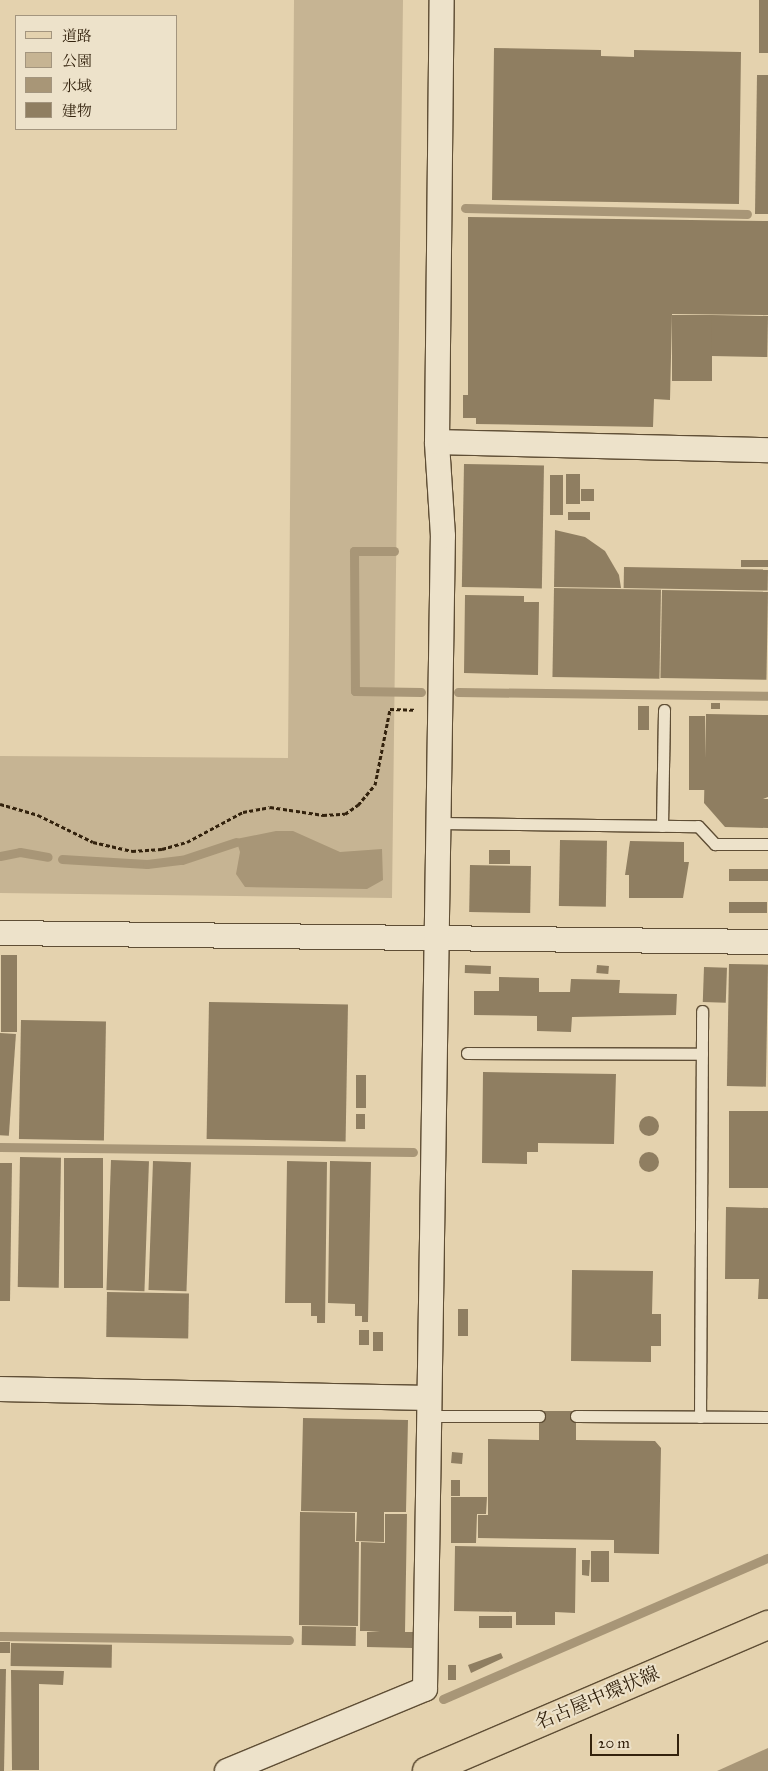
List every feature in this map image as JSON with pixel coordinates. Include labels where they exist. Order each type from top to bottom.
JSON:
[{"type":"main road","name":"名古屋中環状線","points":[[426,1771],[768,1625]]},
{"type":"street","points":[[227,1771],[425,1689],[443,536],[437,442],[442,0]]},
{"type":"street","points":[[437,442],[768,450]]},
{"type":"street","points":[[0,933],[768,942]]},
{"type":"street","points":[[0,1389],[429,1407]]},
{"type":"lane","points":[[662,826],[664,710]]},
{"type":"lane","points":[[438,822],[698,826],[715,844],[768,844]]},
{"type":"lane","points":[[700,1416],[702,1011]]},
{"type":"lane","points":[[467,1053],[702,1054]]},
{"type":"lane","points":[[429,1407],[540,1416]]},
{"type":"lane","points":[[576,1416],[768,1417]]},
{"type":"path","points":[[0,804],[38,815],[94,842],[132,851],[162,849],[187,842],[243,812],[270,807],[323,815],[345,814],[358,805],[375,784],[390,710],[440,710]]},
{"type":"green space","points":[[294,0],[403,0],[392,898],[0,893],[0,756],[288,758]]},
{"type":"water","points":[[276,831],[293,831],[340,852],[382,849],[383,880],[367,889],[245,887],[236,874],[240,852],[236,839]]},
{"type":"water","points":[[768,1748],[768,1771],[717,1771]]},
{"type":"building","points":[[759,0],[768,0],[768,53],[759,53]]},
{"type":"building","points":[[494,48],[601,50],[601,56],[634,57],[634,50],[741,52],[739,204],[492,200]]},
{"type":"building","points":[[757,75],[768,75],[768,214],[755,214]]},
{"type":"building","points":[[468,217],[768,221],[768,315],[672,314],[670,400],[654,399],[653,427],[476,424],[476,418],[463,418],[463,395],[468,395]]},
{"type":"building","points":[[672,315],[712,315],[712,381],[672,381]]},
{"type":"building","points":[[712,315],[768,316],[767,357],[711,356]]},
{"type":"building","points":[[464,464],[544,465],[542,588],[462,587]]},
{"type":"building","points":[[566,474],[580,474],[580,504],[566,504]]},
{"type":"building","points":[[550,475],[563,475],[563,515],[550,515]]},
{"type":"building","points":[[581,489],[594,489],[594,501],[581,501]]},
{"type":"building","points":[[568,512],[590,512],[590,520],[568,520]]},
{"type":"building","points":[[555,530],[585,537],[605,551],[619,575],[621,588],[554,587]]},
{"type":"building","points":[[741,560],[768,560],[768,567],[741,567]]},
{"type":"building","points":[[624,567],[768,570],[768,591],[624,588]]},
{"type":"building","points":[[554,588],[661,590],[659,679],[552,677]]},
{"type":"building","points":[[662,590],[768,592],[766,680],[660,678]]},
{"type":"building","points":[[465,595],[524,596],[524,602],[539,602],[538,675],[464,673]]},
{"type":"building","points":[[711,703],[720,703],[720,709],[711,709]]},
{"type":"building","points":[[638,706],[649,706],[649,730],[638,730]]},
{"type":"building","points":[[706,714],[768,715],[768,797],[763,799],[768,799],[768,828],[725,827],[704,803]]},
{"type":"building","points":[[689,716],[705,716],[705,790],[689,790]]},
{"type":"building","points":[[560,840],[607,841],[606,907],[559,906]]},
{"type":"building","points":[[630,841],[684,842],[684,862],[689,862],[683,898],[629,898],[629,875],[625,875]]},
{"type":"building","points":[[489,850],[510,850],[510,864],[489,864]]},
{"type":"building","points":[[470,865],[531,866],[530,913],[469,912]]},
{"type":"building","points":[[729,869],[768,869],[768,881],[729,881]]},
{"type":"building","points":[[729,902],[767,902],[767,913],[729,913]]},
{"type":"building","points":[[1,955],[17,955],[17,1032],[1,1032]]},
{"type":"building","points":[[729,964],[768,965],[766,1087],[727,1086]]},
{"type":"building","points":[[465,965],[491,966],[491,974],[465,973]]},
{"type":"building","points":[[597,965],[609,966],[608,974],[596,973]]},
{"type":"building","points":[[704,967],[727,968],[726,1003],[703,1002]]},
{"type":"building","points":[[499,977],[539,978],[539,992],[570,992],[571,979],[620,980],[619,993],[677,994],[676,1015],[572,1017],[571,1032],[537,1031],[537,1016],[474,1015],[474,991],[499,991]]},
{"type":"building","points":[[209,1002],[348,1004],[346,1141],[207,1139]]},
{"type":"building","points":[[21,1020],[106,1021],[104,1140],[19,1139]]},
{"type":"building","points":[[0,1033],[16,1034],[9,1136],[0,1135]]},
{"type":"building","points":[[483,1072],[616,1074],[614,1144],[538,1143],[538,1152],[527,1152],[527,1164],[482,1163]]},
{"type":"building","points":[[356,1075],[366,1075],[366,1108],[356,1108]]},
{"type":"building","points":[[729,1111],[768,1111],[768,1188],[729,1188]]},
{"type":"building","points":[[356,1114],[365,1114],[365,1129],[356,1129]]},
{"type":"building","points":[[649,1116],[656,1119],[659,1126],[656,1133],[649,1136],[642,1133],[639,1126],[642,1119]]},
{"type":"building","points":[[649,1152],[656,1155],[659,1162],[656,1169],[649,1172],[642,1169],[639,1162],[642,1155]]},
{"type":"building","points":[[20,1157],[61,1158],[59,1288],[18,1287]]},
{"type":"building","points":[[64,1158],[103,1158],[103,1288],[64,1288]]},
{"type":"building","points":[[111,1160],[149,1161],[144,1291],[106,1290]]},
{"type":"building","points":[[153,1161],[191,1162],[186,1291],[148,1290]]},
{"type":"building","points":[[287,1161],[327,1162],[325,1323],[317,1323],[317,1316],[311,1316],[311,1303],[285,1303]]},
{"type":"building","points":[[330,1161],[371,1162],[368,1322],[362,1322],[362,1316],[355,1316],[355,1304],[328,1303]]},
{"type":"building","points":[[0,1163],[12,1163],[10,1301],[0,1301]]},
{"type":"building","points":[[726,1207],[768,1208],[768,1299],[758,1299],[759,1279],[725,1279]]},
{"type":"building","points":[[572,1270],[653,1271],[652,1314],[661,1314],[661,1346],[651,1346],[651,1362],[571,1361]]},
{"type":"building","points":[[107,1292],[189,1293],[188,1338],[106,1337]]},
{"type":"building","points":[[458,1309],[468,1309],[468,1336],[458,1336]]},
{"type":"building","points":[[359,1330],[369,1330],[369,1345],[359,1345]]},
{"type":"building","points":[[373,1332],[383,1332],[383,1351],[373,1351]]},
{"type":"building","points":[[539,1411],[576,1411],[576,1440],[655,1441],[661,1448],[659,1554],[614,1553],[614,1540],[478,1538],[478,1515],[488,1515],[488,1439],[539,1440]]},
{"type":"building","points":[[303,1418],[408,1420],[406,1512],[384,1512],[384,1542],[356,1541],[357,1512],[301,1511]]},
{"type":"building","points":[[452,1452],[463,1453],[462,1464],[451,1463]]},
{"type":"building","points":[[451,1480],[460,1480],[460,1496],[451,1496]]},
{"type":"building","points":[[451,1497],[487,1497],[486,1514],[477,1514],[476,1543],[451,1543]]},
{"type":"building","points":[[300,1512],[355,1513],[355,1542],[359,1542],[358,1626],[299,1625]]},
{"type":"building","points":[[385,1514],[407,1514],[405,1632],[413,1632],[412,1648],[367,1647],[367,1632],[380,1631],[360,1631],[361,1542],[385,1543]]},
{"type":"building","points":[[455,1546],[576,1548],[575,1613],[555,1612],[555,1625],[516,1625],[516,1612],[454,1611]]},
{"type":"building","points":[[591,1551],[609,1551],[609,1582],[591,1582]]},
{"type":"building","points":[[582,1560],[590,1560],[589,1576],[582,1575]]},
{"type":"building","points":[[479,1616],[512,1616],[512,1628],[479,1628]]},
{"type":"building","points":[[302,1626],[356,1627],[356,1646],[302,1645]]},
{"type":"building","points":[[0,1642],[10,1642],[10,1653],[0,1653]]},
{"type":"building","points":[[11,1643],[112,1645],[112,1668],[11,1666]]},
{"type":"building","points":[[501,1653],[503,1658],[471,1673],[468,1665]]},
{"type":"building","points":[[448,1665],[456,1665],[456,1680],[448,1680]]},
{"type":"building","points":[[0,1669],[6,1669],[4,1771],[0,1771]]},
{"type":"building","points":[[11,1670],[64,1671],[63,1685],[39,1684],[39,1770],[12,1770]]},
{"type":"waterway","points":[[465,208],[747,214]]},
{"type":"waterway","points":[[394,551],[354,551],[355,691],[421,692]]},
{"type":"waterway","points":[[458,692],[768,696]]},
{"type":"waterway","points":[[62,859],[147,864],[182,860],[236,842]]},
{"type":"waterway","points":[[0,856],[20,852],[48,857]]},
{"type":"waterway","points":[[0,1147],[413,1152]]},
{"type":"waterway","points":[[443,1699],[768,1558]]},
{"type":"waterway","points":[[0,1636],[289,1640]]}]
